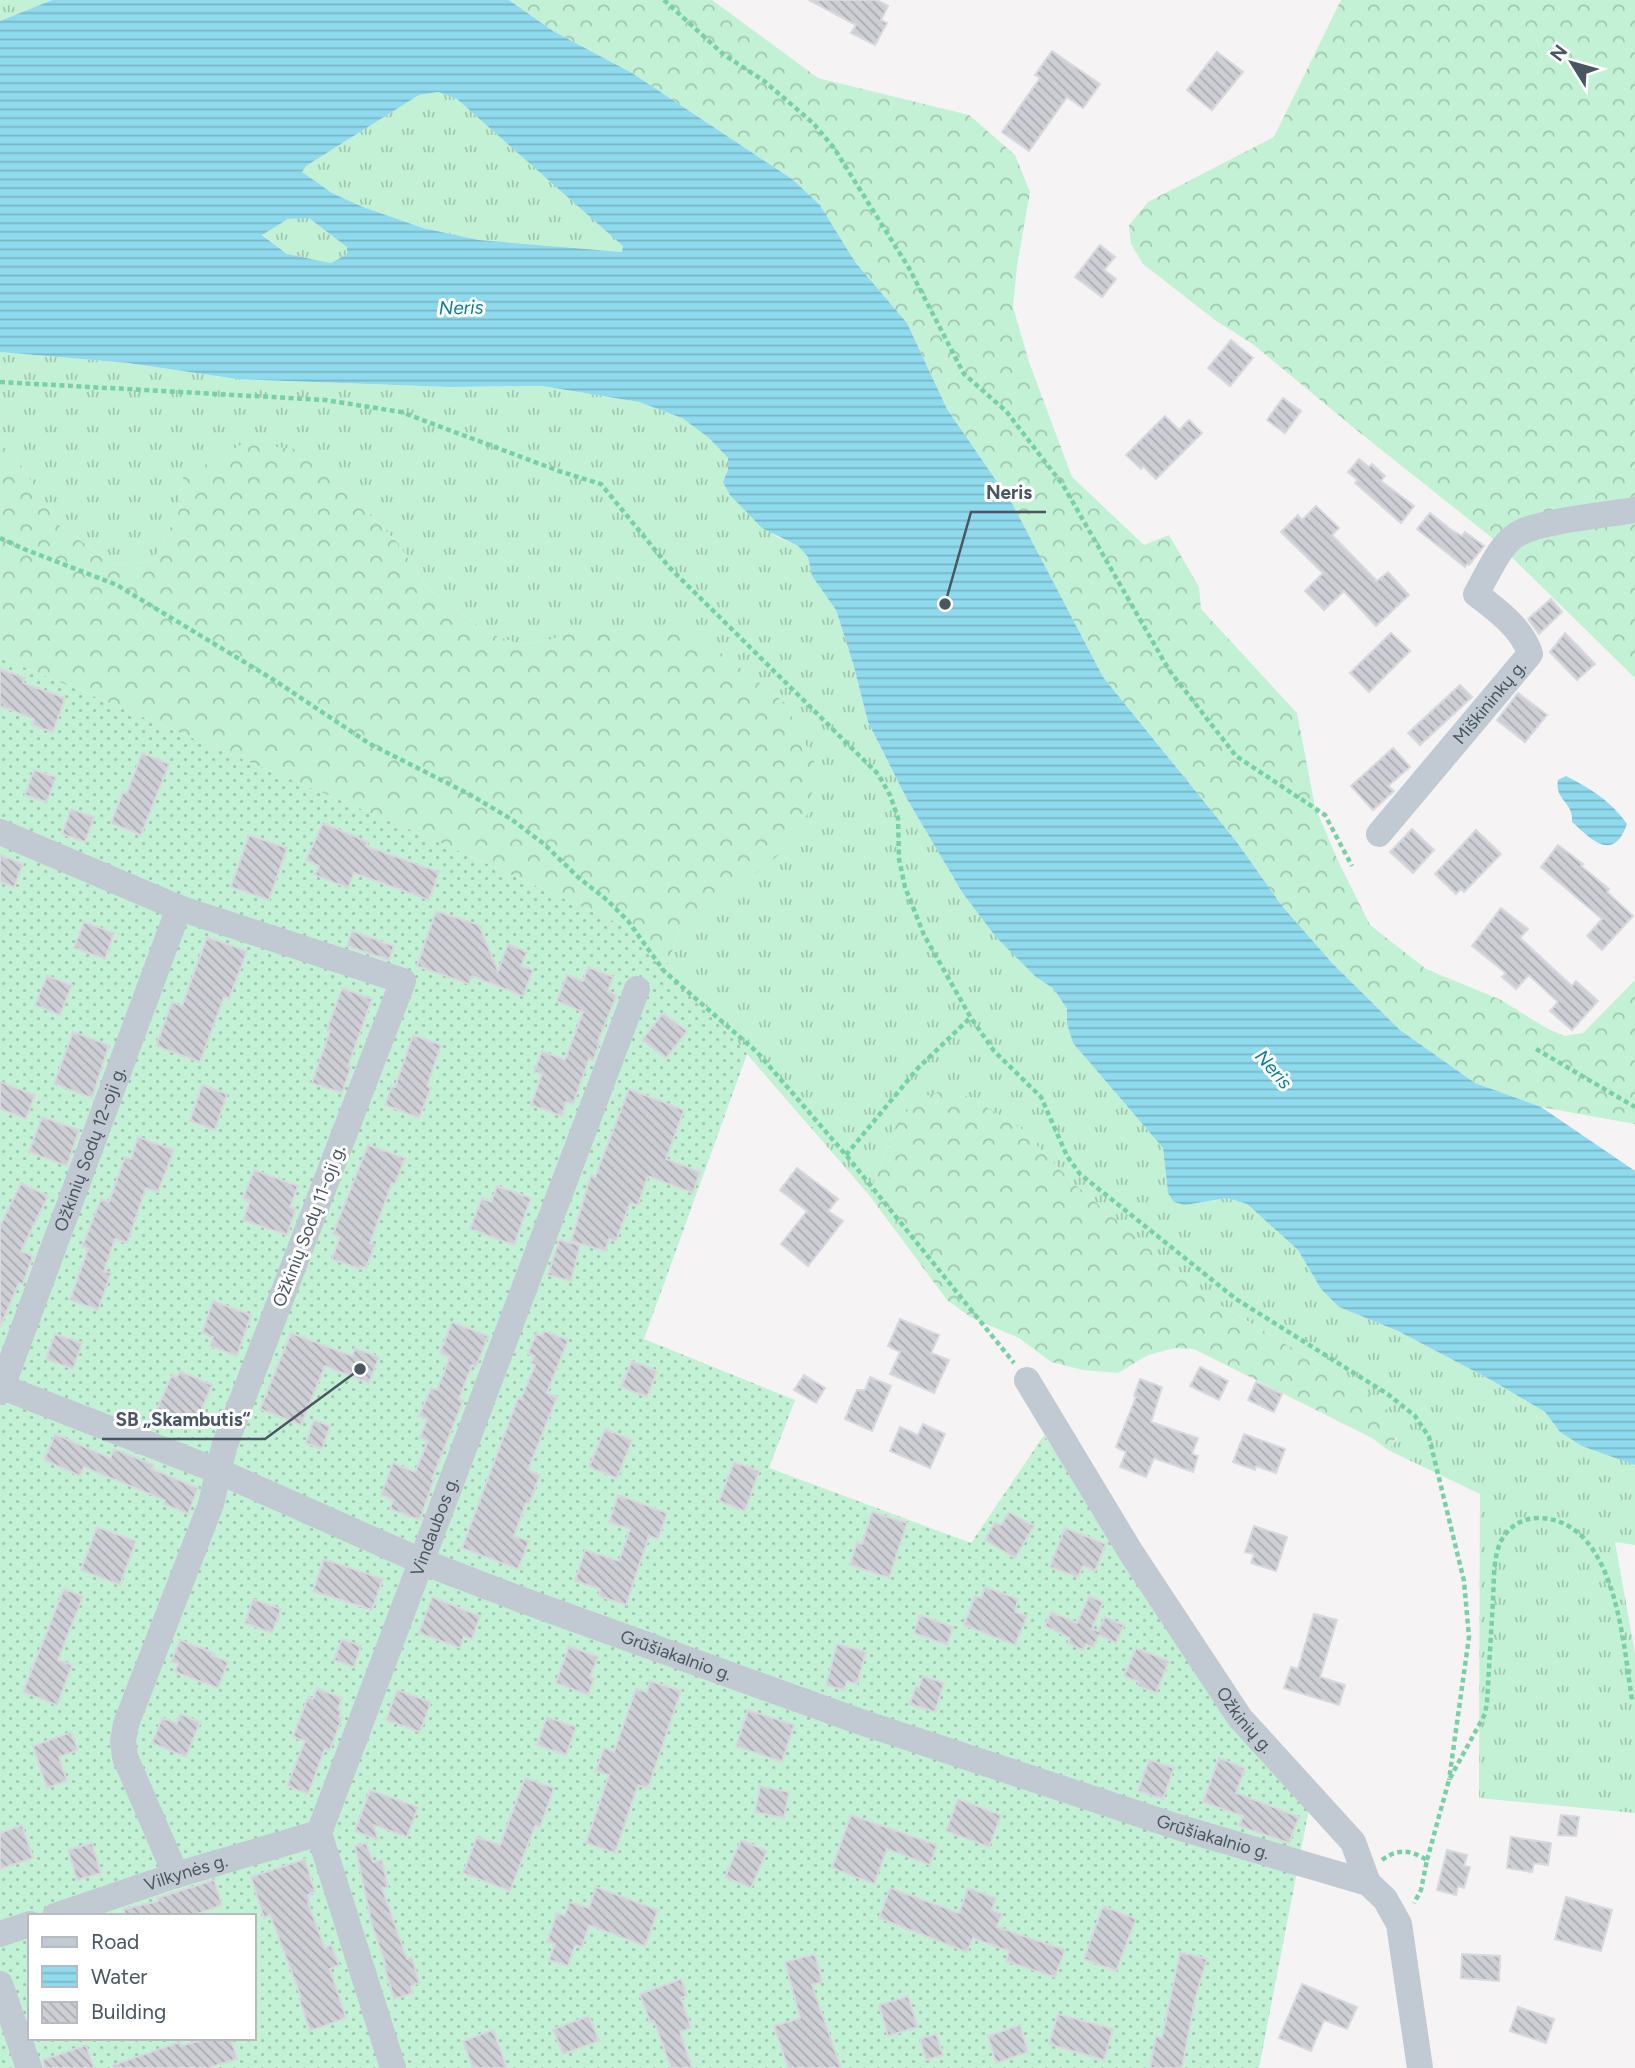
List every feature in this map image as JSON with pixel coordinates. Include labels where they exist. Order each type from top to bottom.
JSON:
[{"type":"street","name":"Miškininkų g.","points":[[1379,834],[1530,654],[1527,642],[1476,594],[1501,552],[1515,536],[1532,528],[1635,510]]},
{"type":"street","name":"Ožkinių Sodų 11-oji g.","points":[[0,832],[179,908],[403,981],[224,1447],[211,1504],[126,1724],[123,1741],[125,1758],[176,1875]]},
{"type":"street","name":"Ožkinių Sodų 12-oji g.","points":[[1,1388],[179,908]]},
{"type":"street","name":"Vindaubos g.","points":[[319,1833],[637,989]]},
{"type":"street","name":"Ožkinių g.","points":[[1027,1380],[1130,1551],[1240,1718],[1353,1843],[1368,1882],[1385,1899],[1399,1924],[1420,2068]]},
{"type":"street","name":"Grūšiakalnio g.","points":[[1,1388],[218,1471],[423,1562],[522,1600],[861,1722],[1181,1828],[1368,1882]]},
{"type":"street","name":"Vilkynės g.","points":[[60,1914],[176,1875],[319,1833]]},
{"type":"street","points":[[319,1833],[393,2068]]},
{"type":"street","points":[[0,1934],[28,1925]]},
{"type":"street","points":[[0,1984],[29,2068]]},
{"type":"path","points":[[664,0],[723,54],[764,81],[813,122],[834,148],[909,268],[964,374],[1006,411],[1063,485],[1169,670],[1236,756],[1325,815],[1352,866]]},
{"type":"path","points":[[0,382],[325,400],[401,412],[601,484],[669,567],[878,775],[890,795],[898,818],[899,859],[905,887],[924,935],[993,1051],[1041,1097],[1067,1156],[1080,1174],[1236,1299],[1389,1395],[1415,1416],[1429,1437],[1464,1581],[1469,1637],[1449,1780],[1421,1890],[1399,1924]]},
{"type":"path","points":[[0,538],[117,584],[274,680],[370,744],[469,794],[511,819],[544,844],[628,921],[664,971],[757,1052],[846,1155],[1027,1380]]},
{"type":"path","points":[[846,1155],[918,1069],[971,1018]]},
{"type":"path","points":[[1536,1049],[1635,1107]]},
{"type":"path","points":[[1449,1780],[1485,1714],[1494,1573],[1499,1545],[1510,1528],[1520,1521],[1535,1518],[1566,1524],[1586,1540],[1601,1560],[1620,1629],[1632,1700]]},
{"type":"path","points":[[1368,1882],[1376,1864],[1391,1853],[1413,1851],[1427,1860]]},
{"type":"green space","points":[[0,0],[52,0],[0,21]]},
{"type":"green space","points":[[509,0],[712,0],[818,78],[969,115],[1015,155],[1030,192],[1013,307],[1029,362],[1072,477],[1144,545],[1169,535],[1199,587],[1201,609],[1297,713],[1315,807],[1370,925],[1426,969],[1499,999],[1548,1029],[1565,1036],[1583,1033],[1635,980],[1635,1124],[1541,1107],[1475,1083],[1400,1030],[1333,964],[1282,906],[1236,841],[1103,677],[1013,505],[947,409],[907,323],[855,262],[820,205],[792,179],[632,73],[553,31]]},
{"type":"green space","points":[[1341,0],[1635,0],[1635,678],[1491,537],[1254,345],[1215,320],[1143,264],[1131,244],[1129,225],[1148,202],[1274,137]]},
{"type":"green space","points":[[438,92],[457,99],[624,246],[622,252],[479,240],[423,228],[332,193],[301,172],[306,166],[419,95]]},
{"type":"green space","points":[[308,217],[348,247],[347,254],[331,263],[287,254],[262,234],[288,219]]},
{"type":"green space","points":[[0,352],[128,363],[237,379],[449,387],[542,386],[639,402],[682,418],[709,438],[728,458],[728,470],[723,482],[777,537],[798,546],[808,557],[812,576],[836,610],[868,722],[907,799],[962,892],[1036,977],[1054,989],[1067,1009],[1067,1024],[1073,1043],[1163,1148],[1168,1193],[1185,1205],[1227,1198],[1247,1204],[1298,1250],[1321,1289],[1339,1307],[1398,1331],[1491,1380],[1545,1412],[1560,1432],[1635,1465],[1635,1545],[1615,1542],[1635,1653],[1635,1813],[1479,1798],[1480,1494],[1388,1450],[1397,1439],[1369,1394],[1207,1297],[1073,1183],[1019,1127],[897,1124],[869,1195],[668,963],[680,930],[693,911],[741,886],[816,765],[785,703],[716,649],[548,640],[519,644],[488,633],[429,590],[397,542],[330,476],[183,477],[179,511],[153,561],[114,565],[60,526],[17,459],[0,444]]},
{"type":"green space","points":[[244,443],[294,449],[330,476],[397,542],[429,590],[488,633],[519,644],[548,640],[578,631],[669,624],[716,649],[785,703],[816,765],[809,812],[781,853],[741,886],[693,911],[680,930],[668,963],[624,926],[432,839],[0,657],[0,444],[17,459],[60,526],[114,565],[153,561],[179,511],[183,477]]},
{"type":"green space","points":[[0,657],[432,839],[624,926],[668,963],[747,1054],[644,1339],[795,1400],[769,1468],[971,1543],[1044,1435],[1227,1715],[1310,1804],[1259,2068],[0,2068]]},
{"type":"green space","points":[[946,1090],[972,1098],[1019,1127],[1073,1183],[1207,1297],[1377,1400],[1390,1413],[1397,1426],[1394,1441],[1388,1450],[1372,1438],[1194,1349],[1175,1348],[1148,1355],[1118,1373],[1083,1370],[1051,1362],[1019,1338],[972,1318],[947,1300],[869,1195],[897,1124],[918,1098]]},
{"type":"water","points":[[52,0],[509,0],[553,31],[632,73],[792,179],[820,205],[855,262],[907,323],[947,409],[1013,505],[1103,677],[1236,841],[1282,906],[1333,964],[1400,1030],[1475,1083],[1541,1107],[1635,1171],[1635,1465],[1582,1446],[1560,1432],[1545,1412],[1491,1380],[1398,1331],[1339,1307],[1321,1289],[1298,1250],[1247,1204],[1227,1198],[1185,1205],[1174,1202],[1168,1193],[1163,1148],[1073,1043],[1067,1024],[1067,1009],[1054,989],[1036,977],[996,937],[962,892],[907,799],[868,722],[836,610],[812,576],[808,557],[798,546],[762,528],[730,495],[723,482],[728,470],[728,458],[709,438],[682,418],[639,402],[542,386],[449,387],[237,379],[128,363],[0,352],[0,21]],"holes":[[[438,92],[457,99],[623,246],[622,252],[479,240],[423,228],[332,193],[302,172],[306,166],[419,95]],[[309,218],[347,247],[347,254],[331,263],[287,254],[262,235],[288,219]]]},
{"type":"water","points":[[1566,776],[1600,796],[1627,824],[1615,843],[1609,845],[1594,841],[1572,822],[1570,810],[1558,787],[1558,780]]},
{"type":"building","points":[[809,0],[877,0],[888,6],[881,20],[887,23],[875,45],[851,33],[856,25]]},
{"type":"building","points":[[1052,51],[1100,84],[1083,108],[1067,97],[1029,151],[1002,132],[1040,78],[1035,75]]},
{"type":"building","points":[[1217,52],[1243,72],[1212,110],[1187,90]]},
{"type":"building","points":[[1100,245],[1115,257],[1104,270],[1116,279],[1102,297],[1075,277]]},
{"type":"building","points":[[1231,340],[1253,358],[1230,386],[1208,368]]},
{"type":"building","points":[[1283,398],[1301,411],[1285,433],[1267,420]]},
{"type":"building","points":[[1165,416],[1179,430],[1189,420],[1202,433],[1156,479],[1126,455]]},
{"type":"building","points":[[1359,459],[1369,467],[1372,464],[1385,476],[1381,481],[1414,506],[1401,523],[1355,483],[1358,480],[1348,472]]},
{"type":"building","points":[[1316,506],[1339,528],[1332,535],[1377,581],[1388,572],[1409,595],[1376,626],[1344,591],[1324,610],[1305,591],[1323,573],[1281,532],[1298,515],[1302,520]]},
{"type":"building","points":[[1430,513],[1450,529],[1462,536],[1465,532],[1484,546],[1469,565],[1465,567],[1417,529]]},
{"type":"building","points":[[1551,599],[1562,612],[1539,634],[1528,619]]},
{"type":"building","points":[[1391,633],[1410,651],[1369,692],[1350,673]]},
{"type":"building","points":[[1565,633],[1595,664],[1577,680],[1550,652]]},
{"type":"building","points":[[0,669],[25,678],[23,683],[65,698],[53,732],[32,725],[34,719],[0,706]]},
{"type":"building","points":[[1460,685],[1472,697],[1420,745],[1408,733]]},
{"type":"building","points":[[1518,693],[1547,715],[1525,742],[1497,720]]},
{"type":"building","points":[[1393,748],[1410,767],[1388,786],[1394,791],[1373,810],[1351,786]]},
{"type":"building","points":[[142,753],[169,764],[141,835],[111,823],[123,792],[127,793]]},
{"type":"building","points":[[34,770],[56,777],[47,802],[25,795]]},
{"type":"building","points":[[71,809],[94,817],[85,842],[62,834]]},
{"type":"building","points":[[323,823],[368,842],[366,846],[439,872],[429,900],[354,873],[348,888],[315,875],[319,866],[306,860]]},
{"type":"building","points":[[1412,829],[1434,850],[1413,873],[1390,852]]},
{"type":"building","points":[[1476,830],[1501,854],[1464,892],[1461,889],[1456,894],[1435,874]]},
{"type":"building","points":[[249,835],[287,848],[269,900],[231,887]]},
{"type":"building","points":[[1558,845],[1583,864],[1581,866],[1609,889],[1607,892],[1633,916],[1602,950],[1587,936],[1602,919],[1541,867]]},
{"type":"building","points":[[0,855],[23,864],[14,887],[0,882]]},
{"type":"building","points":[[1501,908],[1528,929],[1520,938],[1572,986],[1576,981],[1598,1001],[1572,1030],[1550,1011],[1558,1002],[1529,975],[1516,989],[1502,977],[1506,973],[1472,946]]},
{"type":"building","points":[[436,911],[479,925],[498,971],[508,944],[527,952],[521,966],[533,970],[523,996],[472,976],[469,984],[417,966]]},
{"type":"building","points":[[84,922],[114,933],[105,959],[74,948]]},
{"type":"building","points":[[352,931],[394,946],[389,960],[347,946]]},
{"type":"building","points":[[207,937],[247,951],[229,999],[224,997],[200,1062],[156,1046],[172,1002],[182,1006]]},
{"type":"building","points":[[588,967],[613,977],[608,991],[617,995],[598,1041],[600,1042],[593,1061],[589,1059],[573,1104],[566,1102],[562,1116],[531,1105],[542,1074],[534,1072],[542,1051],[565,1060],[583,1012],[557,1001],[567,975],[583,981]]},
{"type":"building","points":[[47,976],[72,985],[60,1015],[35,1005]]},
{"type":"building","points":[[342,988],[372,999],[348,1066],[351,1067],[342,1093],[312,1083]]},
{"type":"building","points":[[663,1013],[687,1031],[666,1058],[642,1040]]},
{"type":"building","points":[[73,1032],[109,1045],[92,1098],[54,1084]]},
{"type":"building","points":[[413,1035],[441,1045],[427,1086],[431,1088],[419,1118],[385,1105],[392,1086],[395,1087]]},
{"type":"building","points":[[0,1082],[35,1095],[26,1119],[0,1109]]},
{"type":"building","points":[[202,1085],[227,1094],[215,1130],[190,1121]]},
{"type":"building","points":[[629,1089],[684,1110],[666,1159],[700,1172],[693,1193],[648,1176],[638,1205],[630,1203],[616,1241],[609,1239],[605,1251],[571,1241],[591,1175],[595,1177]]},
{"type":"building","points":[[42,1117],[79,1130],[67,1166],[29,1152]]},
{"type":"building","points":[[138,1137],[174,1150],[158,1192],[146,1188],[127,1243],[115,1239],[104,1271],[111,1273],[98,1310],[70,1300],[88,1249],[82,1247],[101,1199],[109,1202],[125,1157],[131,1159]]},
{"type":"building","points":[[368,1145],[405,1158],[395,1184],[392,1183],[370,1243],[375,1245],[366,1268],[361,1266],[360,1269],[332,1259],[340,1237],[333,1234]]},
{"type":"building","points":[[797,1168],[838,1199],[828,1211],[843,1221],[808,1266],[781,1244],[807,1211],[780,1190]]},
{"type":"building","points":[[254,1170],[298,1186],[290,1207],[296,1209],[287,1235],[243,1220],[250,1201],[243,1199]]},
{"type":"building","points":[[21,1183],[48,1196],[21,1251],[33,1256],[23,1284],[19,1283],[0,1327],[0,1226]]},
{"type":"building","points":[[497,1186],[531,1198],[514,1245],[470,1229],[482,1198],[491,1202]]},
{"type":"building","points":[[559,1240],[580,1245],[571,1281],[548,1275]]},
{"type":"building","points":[[213,1301],[251,1315],[237,1356],[210,1346],[213,1337],[202,1333]]},
{"type":"building","points":[[900,1319],[939,1335],[931,1353],[949,1360],[934,1393],[890,1374],[900,1352],[888,1346]]},
{"type":"building","points":[[452,1322],[488,1336],[476,1367],[472,1365],[459,1399],[463,1401],[432,1479],[420,1520],[390,1509],[393,1500],[381,1495],[393,1463],[415,1472],[428,1441],[420,1438],[427,1419],[419,1416],[431,1388],[437,1390],[450,1357],[440,1353]]},
{"type":"building","points":[[544,1331],[568,1340],[547,1393],[557,1397],[528,1470],[540,1475],[514,1536],[529,1541],[518,1569],[462,1548],[518,1398],[521,1399],[535,1365],[531,1363],[534,1356],[528,1354],[536,1334],[542,1336]]},
{"type":"building","points":[[291,1333],[352,1356],[355,1348],[379,1357],[369,1383],[325,1366],[301,1425],[260,1409]]},
{"type":"building","points":[[55,1334],[82,1343],[73,1369],[46,1359]]},
{"type":"building","points":[[632,1361],[657,1371],[647,1397],[621,1387]]},
{"type":"building","points":[[1200,1367],[1228,1381],[1219,1400],[1190,1386]]},
{"type":"building","points":[[180,1371],[212,1385],[195,1425],[157,1409],[172,1375],[177,1377]]},
{"type":"building","points":[[804,1375],[825,1388],[816,1403],[794,1390]]},
{"type":"building","points":[[870,1377],[891,1386],[872,1431],[845,1419],[857,1390],[865,1390]]},
{"type":"building","points":[[1140,1379],[1162,1387],[1151,1422],[1198,1438],[1192,1454],[1198,1456],[1193,1472],[1154,1458],[1146,1477],[1120,1467],[1126,1452],[1116,1447],[1136,1397],[1134,1396]]},
{"type":"building","points":[[1256,1382],[1282,1394],[1274,1412],[1248,1400]]},
{"type":"building","points":[[314,1420],[330,1426],[322,1449],[306,1443]]},
{"type":"building","points":[[923,1424],[945,1434],[930,1468],[890,1451],[900,1427],[918,1435]]},
{"type":"building","points":[[605,1429],[632,1440],[617,1478],[589,1467]]},
{"type":"building","points":[[55,1434],[110,1458],[114,1449],[154,1465],[152,1469],[198,1488],[188,1514],[164,1504],[165,1500],[84,1467],[80,1476],[44,1460]]},
{"type":"building","points":[[1244,1434],[1285,1449],[1276,1473],[1256,1466],[1255,1470],[1233,1462]]},
{"type":"building","points":[[734,1462],[759,1471],[745,1511],[719,1501]]},
{"type":"building","points":[[618,1495],[667,1513],[658,1539],[649,1536],[626,1605],[599,1596],[600,1589],[575,1581],[585,1550],[619,1561],[630,1529],[609,1522]]},
{"type":"building","points":[[872,1512],[907,1523],[889,1578],[850,1565],[857,1542],[862,1544]]},
{"type":"building","points":[[1009,1512],[1034,1526],[1015,1558],[985,1540],[995,1522],[1001,1525]]},
{"type":"building","points":[[1254,1526],[1287,1537],[1276,1571],[1251,1563],[1254,1554],[1245,1552]]},
{"type":"building","points":[[97,1527],[136,1541],[120,1585],[81,1570]]},
{"type":"building","points":[[1065,1528],[1106,1544],[1095,1571],[1083,1566],[1078,1577],[1050,1567]]},
{"type":"building","points":[[324,1559],[383,1579],[372,1610],[313,1591]]},
{"type":"building","points":[[985,1587],[1018,1599],[1015,1612],[1027,1616],[1015,1645],[964,1625],[975,1596],[981,1598]]},
{"type":"building","points":[[64,1589],[83,1596],[58,1660],[72,1665],[57,1705],[23,1692]]},
{"type":"building","points":[[1089,1596],[1103,1602],[1092,1629],[1098,1631],[1105,1617],[1124,1625],[1116,1643],[1099,1635],[1093,1648],[1086,1644],[1083,1650],[1068,1643],[1070,1638],[1045,1626],[1051,1612],[1077,1623]]},
{"type":"building","points":[[432,1597],[480,1616],[472,1639],[464,1636],[460,1648],[419,1633]]},
{"type":"building","points":[[253,1599],[281,1609],[272,1633],[245,1623]]},
{"type":"building","points":[[1314,1614],[1337,1620],[1320,1677],[1345,1685],[1339,1705],[1284,1688],[1291,1667],[1298,1669]]},
{"type":"building","points":[[920,1615],[953,1627],[947,1645],[914,1633]]},
{"type":"building","points":[[342,1639],[361,1646],[354,1667],[334,1660]]},
{"type":"building","points":[[180,1640],[214,1653],[212,1655],[228,1662],[218,1688],[175,1672],[178,1664],[171,1662]]},
{"type":"building","points":[[837,1644],[866,1652],[857,1684],[847,1681],[844,1690],[826,1685]]},
{"type":"building","points":[[569,1646],[598,1657],[590,1677],[594,1679],[588,1695],[556,1683]]},
{"type":"building","points":[[1136,1648],[1169,1661],[1156,1693],[1138,1686],[1139,1682],[1124,1676]]},
{"type":"building","points":[[923,1676],[944,1683],[935,1712],[910,1704],[916,1686],[919,1687]]},
{"type":"building","points":[[650,1681],[681,1691],[648,1788],[638,1785],[615,1853],[586,1843],[609,1775],[596,1771],[604,1748],[614,1752],[636,1689],[647,1692]]},
{"type":"building","points":[[317,1688],[342,1698],[338,1709],[341,1710],[339,1717],[342,1718],[330,1750],[325,1749],[308,1794],[287,1786],[305,1741],[293,1737],[308,1697],[313,1699]]},
{"type":"building","points":[[397,1690],[431,1702],[420,1732],[386,1720]]},
{"type":"building","points":[[748,1710],[794,1725],[782,1762],[736,1746]]},
{"type":"building","points":[[180,1714],[200,1722],[186,1757],[152,1743],[162,1718],[177,1723]]},
{"type":"building","points":[[547,1717],[576,1727],[566,1755],[537,1745]]},
{"type":"building","points":[[71,1732],[78,1750],[59,1757],[67,1781],[47,1788],[33,1746]]},
{"type":"building","points":[[1219,1758],[1245,1768],[1236,1793],[1299,1817],[1289,1843],[1239,1826],[1243,1816],[1203,1802]]},
{"type":"building","points":[[1149,1760],[1174,1768],[1163,1799],[1138,1791]]},
{"type":"building","points":[[525,1778],[554,1788],[540,1827],[535,1826],[510,1891],[463,1873],[477,1837],[500,1845]]},
{"type":"building","points":[[760,1786],[789,1792],[784,1818],[755,1812]]},
{"type":"building","points":[[370,1790],[418,1807],[407,1837],[374,1825],[378,1840],[355,1831]]},
{"type":"building","points":[[958,1799],[1001,1815],[989,1847],[946,1831]]},
{"type":"building","points":[[851,1815],[937,1845],[930,1865],[887,1849],[874,1884],[832,1868]]},
{"type":"building","points":[[1561,1815],[1579,1817],[1576,1836],[1558,1835]]},
{"type":"building","points":[[22,1825],[33,1858],[0,1869],[0,1833]]},
{"type":"building","points":[[1511,1837],[1551,1843],[1548,1865],[1534,1863],[1532,1872],[1507,1868]]},
{"type":"building","points":[[741,1840],[767,1851],[751,1888],[725,1877]]},
{"type":"building","points":[[92,1843],[101,1873],[77,1880],[68,1850]]},
{"type":"building","points":[[366,1843],[373,1862],[382,1860],[388,1887],[382,1888],[407,1959],[412,1957],[419,1983],[411,1986],[413,1993],[394,1999],[372,1925],[355,1846]]},
{"type":"building","points":[[1447,1850],[1467,1855],[1464,1866],[1470,1867],[1464,1888],[1458,1886],[1456,1895],[1437,1890]]},
{"type":"building","points":[[305,1859],[315,1892],[308,1895],[308,1903],[325,1948],[331,1945],[339,1965],[330,1969],[346,2018],[310,2031],[299,1998],[301,1997],[270,1915],[264,1918],[251,1877]]},
{"type":"building","points":[[214,1880],[222,1905],[197,1914],[125,1914],[124,1909],[158,1901],[157,1898]]},
{"type":"building","points":[[596,1887],[658,1910],[645,1946],[589,1925],[582,1947],[575,1945],[568,1966],[549,1960],[555,1944],[547,1942],[557,1913],[565,1916],[569,1902],[589,1908]]},
{"type":"building","points":[[890,1888],[959,1913],[968,1888],[996,1898],[992,1910],[1002,1914],[997,1927],[1065,1950],[1055,1977],[1006,1961],[1009,1951],[973,1938],[967,1952],[879,1918]]},
{"type":"building","points":[[1566,1897],[1612,1910],[1601,1951],[1555,1939]]},
{"type":"building","points":[[1103,1906],[1136,1919],[1116,1971],[1084,1959]]},
{"type":"building","points":[[1180,1952],[1207,1959],[1195,1999],[1182,2068],[1150,2068],[1156,2036],[1162,2038]]},
{"type":"building","points":[[815,1954],[822,1982],[812,1985],[841,2068],[788,2068],[774,2026],[800,2018],[785,1962]]},
{"type":"building","points":[[1462,1954],[1500,1956],[1499,1981],[1461,1978]]},
{"type":"building","points":[[681,1979],[687,1996],[681,1998],[691,2028],[680,2032],[692,2068],[671,2068],[654,2021],[650,2022],[640,1994]]},
{"type":"building","points":[[1302,1984],[1357,2007],[1347,2029],[1324,2020],[1311,2051],[1279,2038]]},
{"type":"building","points":[[908,1996],[918,2027],[888,2036],[879,2005]]},
{"type":"building","points":[[1518,2007],[1554,2019],[1546,2043],[1510,2031]]},
{"type":"building","points":[[1058,2014],[1113,2029],[1104,2060],[1049,2044]]},
{"type":"building","points":[[589,2016],[599,2041],[563,2054],[553,2029]]},
{"type":"building","points":[[1020,2025],[1028,2052],[996,2063],[988,2036]]},
{"type":"building","points":[[493,2030],[507,2068],[473,2068],[463,2041]]},
{"type":"building","points":[[936,2034],[943,2055],[926,2060],[920,2039]]},
{"type":"building","points":[[201,2040],[232,2040],[237,2059],[208,2068],[113,2068],[113,2065],[180,2042],[181,2046]]},
{"type":"building","points":[[86,2045],[94,2068],[44,2068],[43,2060]]},
{"type":"place","name":"Neris","points":[[945,604]]},
{"type":"place","name":"SB „Skambutis“","points":[[360,1369]]}]
